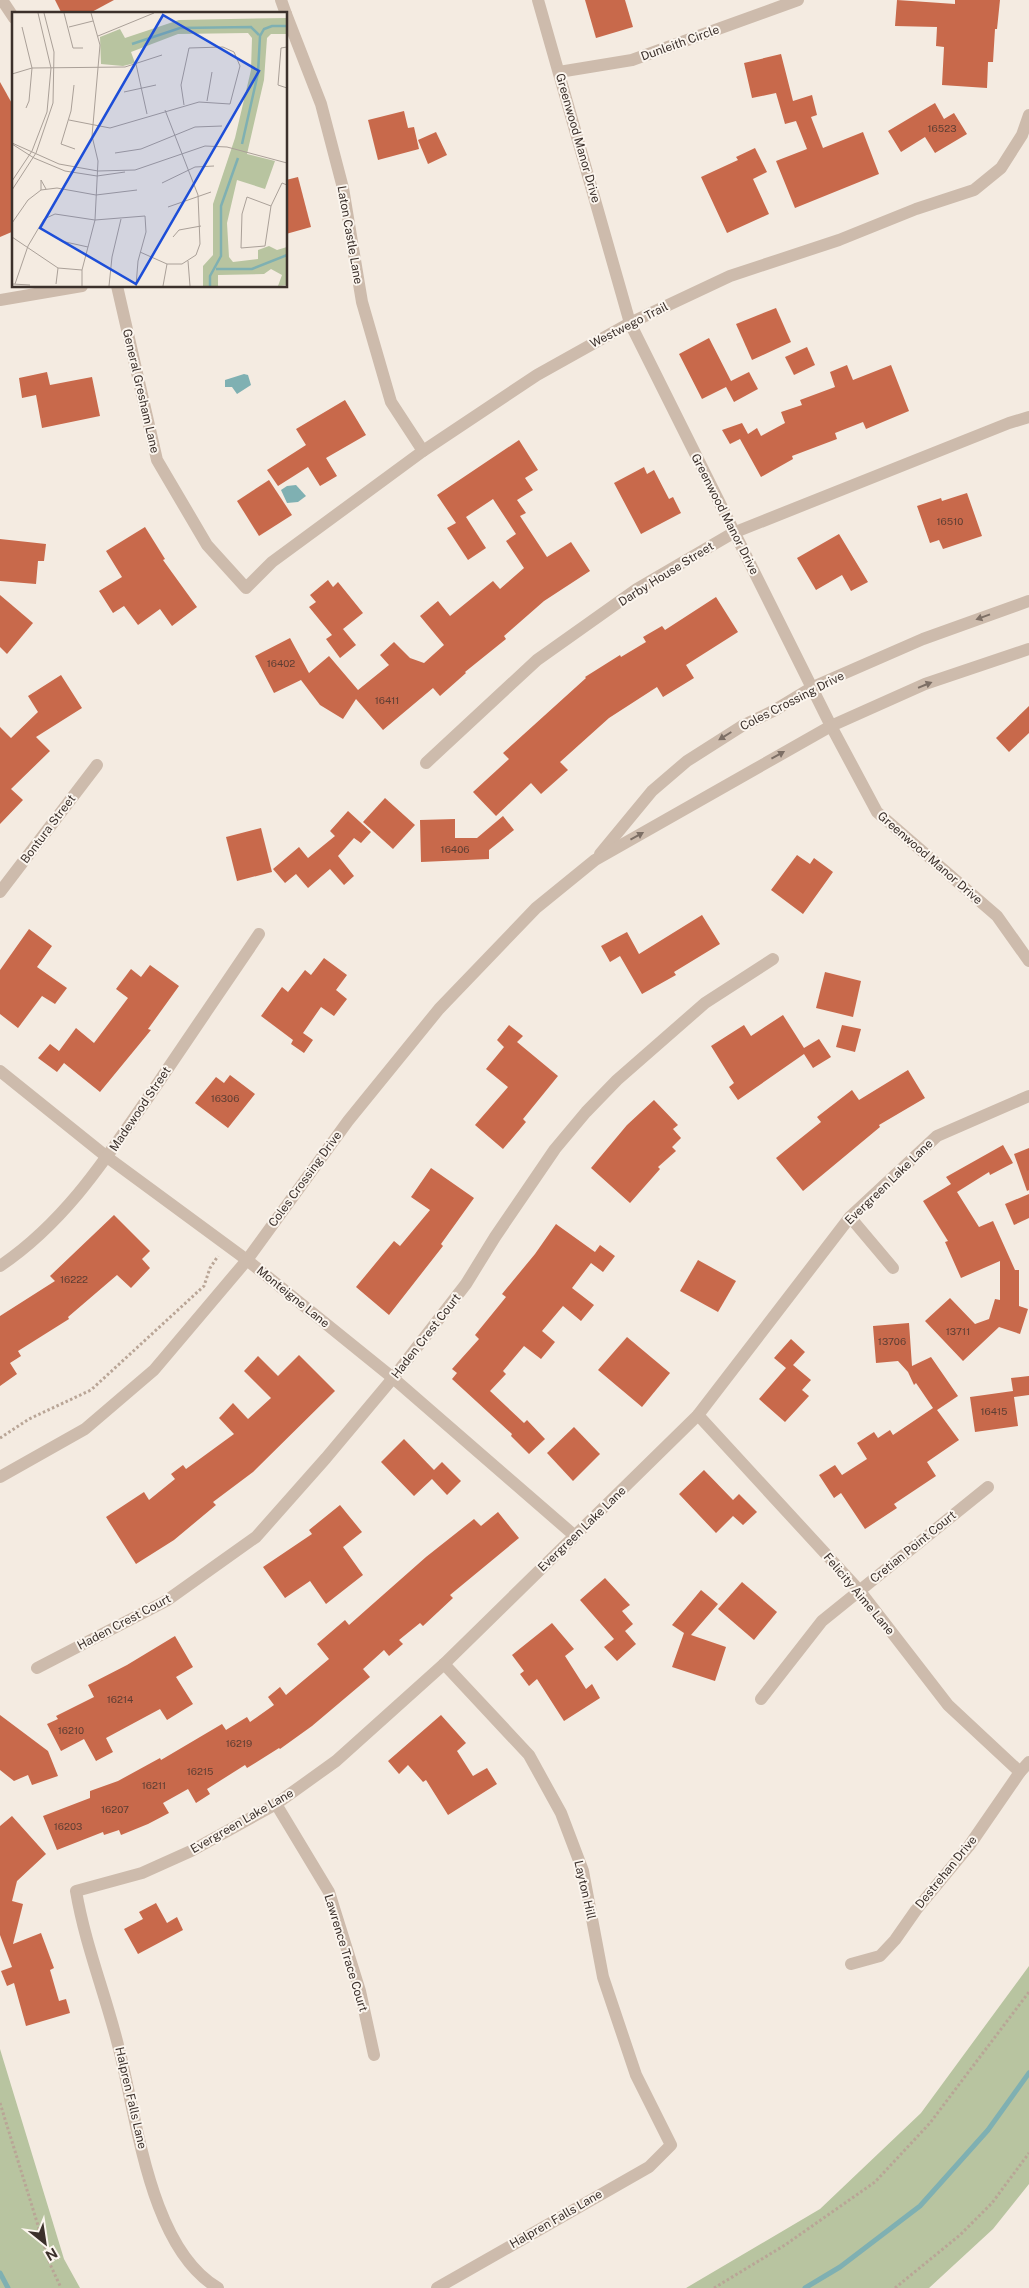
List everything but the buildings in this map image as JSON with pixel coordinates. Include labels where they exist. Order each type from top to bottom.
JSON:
[{"type":"street","points":[[2,0],[12,15]]},
{"type":"street","name":"Laton Castle Lane","points":[[281,0],[285,12]]},
{"type":"street","name":"Greenwood Manor Drive","points":[[538,0],[630,323],[733,533],[813,687],[831,726],[877,812],[997,916],[1029,961]]},
{"type":"street","name":"Dunleith Circle","points":[[559,72],[632,60],[798,0]]},
{"type":"street","name":"Laton Castle Lane","points":[[288,19],[321,104],[343,188],[362,302],[391,402],[423,450]]},
{"type":"street","name":"Westwego Trail","points":[[246,588],[272,562],[423,450],[537,375],[630,323],[730,276],[839,240],[916,209],[974,190],[1001,168],[1022,135],[1029,115]]},
{"type":"street","points":[[0,300],[70,288]]},
{"type":"street","name":"General Gresham Lane","points":[[117,288],[157,460],[207,545],[246,588]]},
{"type":"street","name":"Darby House Street","points":[[426,763],[538,660],[637,589],[733,533],[1029,417]]},
{"type":"street","name":"Coles Crossing Drive","points":[[595,860],[652,790],[687,761],[742,726],[775,710],[813,687],[923,639],[1029,601]]},
{"type":"street","name":"Coles Crossing Drive","points":[[0,1477],[85,1430],[154,1370],[247,1260],[348,1121],[440,1009],[536,908],[595,860],[831,726],[925,684],[1029,649]]},
{"type":"street","name":"Bontura Street","points":[[0,892],[97,765]]},
{"type":"street","name":"Madewood Street","points":[[0,1266],[26,1248],[63,1214],[107,1158],[259,934]]},
{"type":"street","name":"Haden Crest Court","points":[[37,1668],[166,1601],[256,1537],[393,1378],[466,1284],[494,1237],[556,1149],[586,1112],[617,1080],[705,1003],[773,959]]},
{"type":"street","name":"Monteigne Lane","points":[[0,1071],[107,1158],[247,1260],[393,1378],[575,1536]]},
{"type":"street","name":"Evergreen Lake Lane","points":[[76,1891],[142,1873],[191,1850],[276,1804],[336,1761],[444,1664],[698,1414],[850,1217],[937,1136],[1029,1096]]},
{"type":"street","points":[[850,1217],[893,1268]]},
{"type":"street","name":"Felicity Aime Lane","points":[[698,1414],[859,1590],[948,1705],[1020,1772]]},
{"type":"street","name":"Cretian Point Court","points":[[761,1699],[822,1621],[988,1487]]},
{"type":"street","name":"Layton Hill","points":[[444,1664],[529,1755],[562,1813],[583,1871],[603,1977],[636,2075],[671,2145]]},
{"type":"street","name":"Destrehan Drive","points":[[851,1964],[880,1956],[895,1940],[916,1910],[969,1846],[1020,1772],[1029,1762]]},
{"type":"street","name":"Lawrence Trace Court","points":[[276,1804],[329,1892],[360,1992],[374,2055]]},
{"type":"street","name":"Halpren Falls Lane","points":[[76,1891],[81,1924],[118,2044],[153,2194],[172,2234],[189,2262],[210,2284],[218,2288]]},
{"type":"street","name":"Halpren Falls Lane","points":[[437,2288],[649,2167],[671,2145]]},
{"type":"path","points":[[0,1438],[29,1419],[91,1390],[204,1286],[210,1268],[225,1244]]},
{"type":"path","points":[[714,2288],[785,2246],[875,2182],[930,2123],[1029,1992]]},
{"type":"path","points":[[0,2104],[50,2264],[61,2288]]},
{"type":"path","points":[[895,2288],[960,2235],[992,2203],[1029,2154]]},
{"type":"green space","points":[[1029,1966],[1029,2184],[993,2229],[929,2288],[686,2288],[820,2209],[921,2113]]},
{"type":"green space","points":[[0,2049],[64,2259],[80,2288],[0,2288]]},
{"type":"water","points":[[244,374],[248,375],[251,385],[237,394],[232,387],[225,387],[225,380]]},
{"type":"water","points":[[296,485],[306,496],[298,502],[287,503],[281,490],[287,486]]},
{"type":"waterway","points":[[805,2288],[840,2267],[920,2206],[988,2130],[1029,2073]]},
{"type":"waterway","points":[[0,2273],[8,2288]]}]
